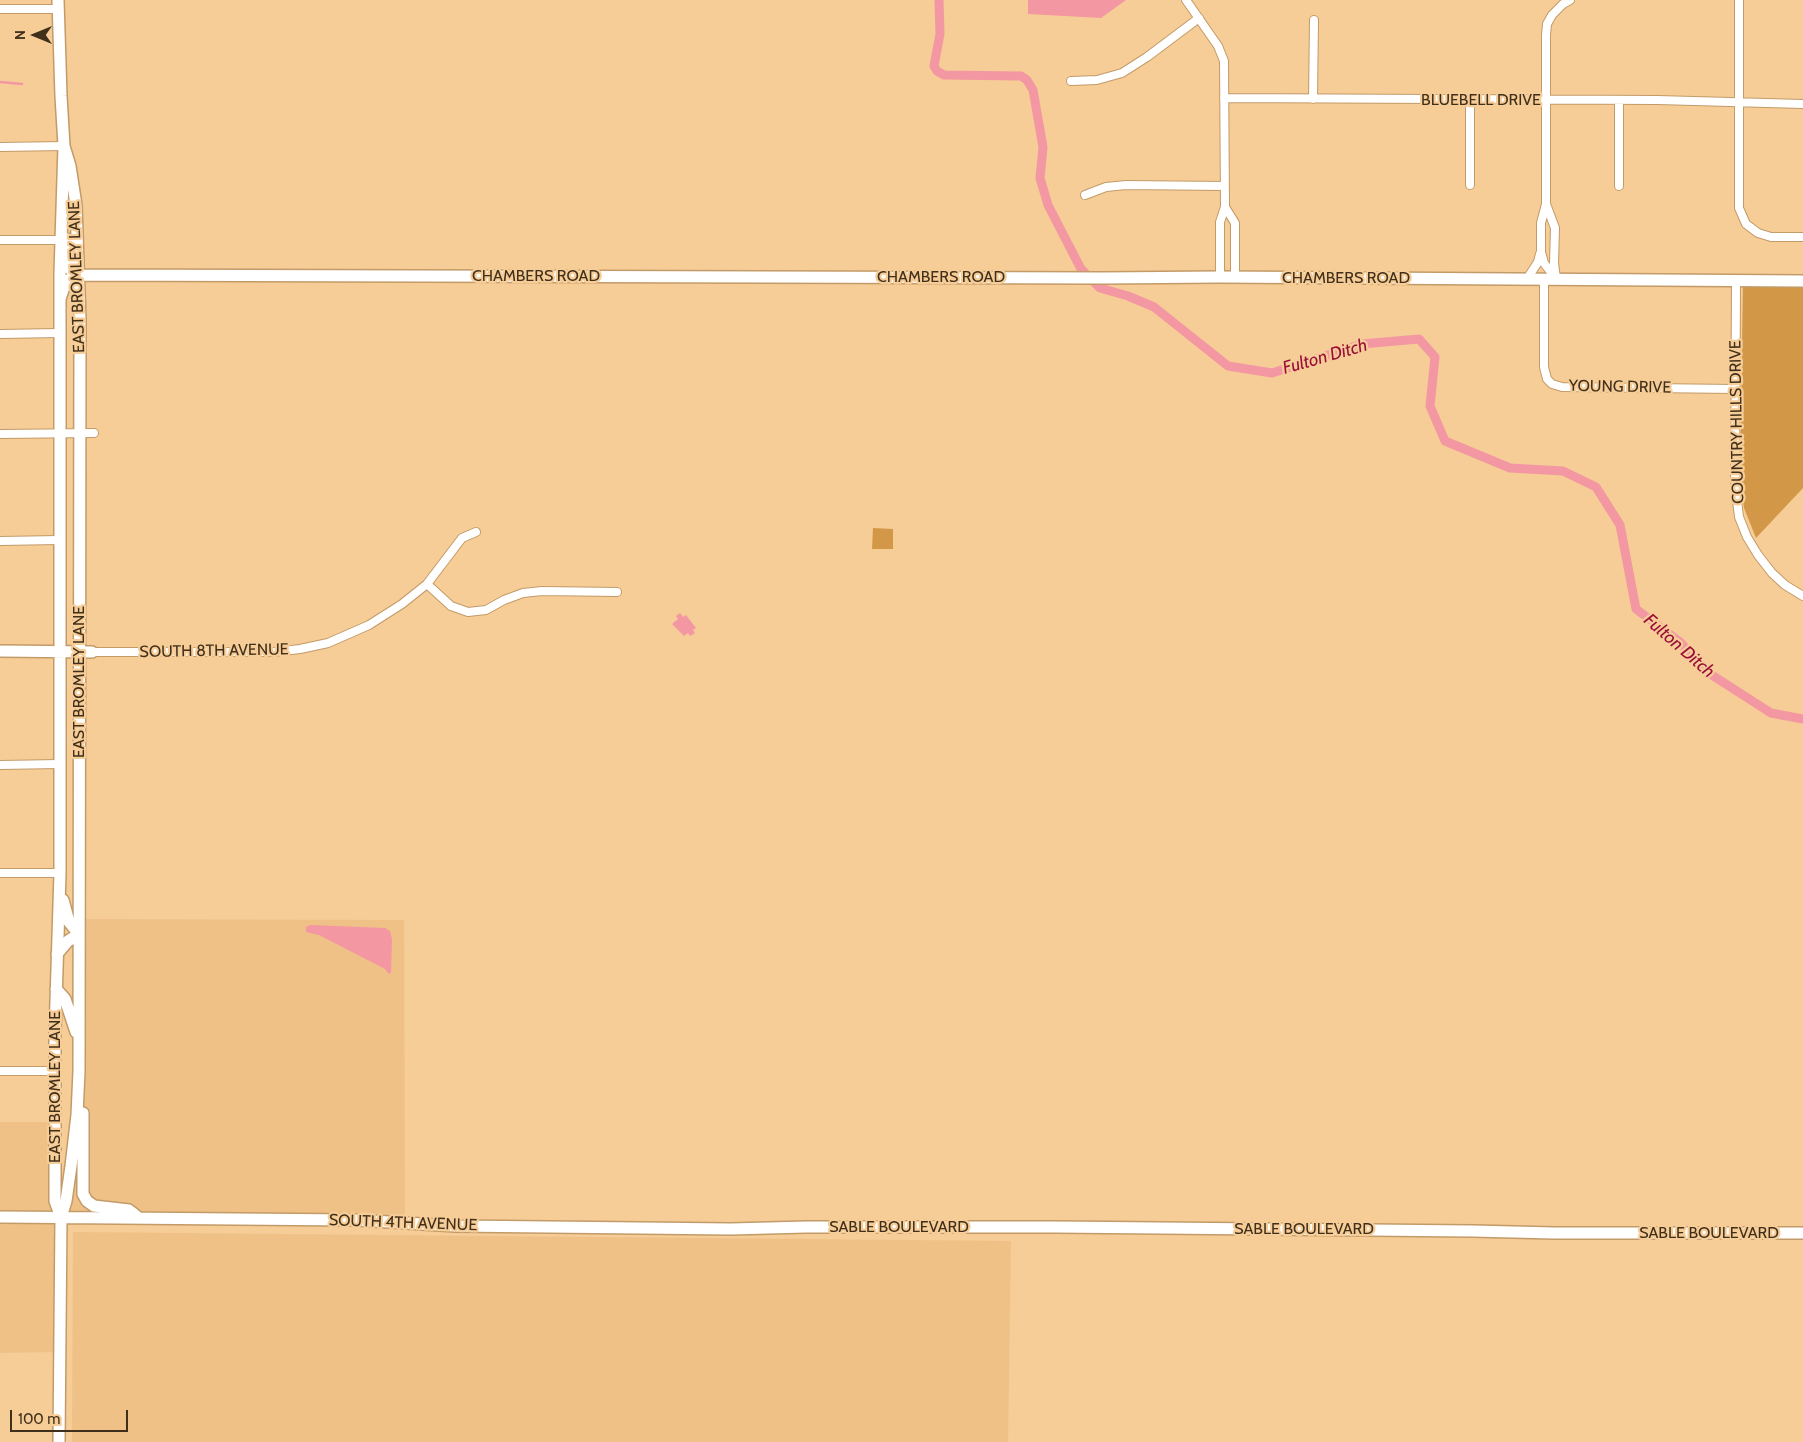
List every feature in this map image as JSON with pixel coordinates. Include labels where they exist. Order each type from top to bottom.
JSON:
[{"type":"main road","name":"EAST BROMLEY LANE","points":[[58,4],[64,146],[60,240],[60,873],[55,1071],[55,1201],[60,1217],[59,1442]]},
{"type":"main road","name":"EAST BROMLEY LANE","points":[[60,1217],[66,1202],[78,1098],[79,1040],[79,275],[75,200],[70,166],[64,146]]},
{"type":"main road","points":[[62,192],[69,267],[79,275]]},
{"type":"main road","points":[[60,299],[66,281],[79,275]]},
{"type":"main road","name":"CHAMBERS ROAD","points":[[79,275],[1235,277],[1803,281]]},
{"type":"main road","name":"SOUTH 8TH AVENUE","points":[[0,651],[92,652]]},
{"type":"main road","points":[[57,954],[68,940],[79,934],[69,922],[59,887]]},
{"type":"main road","points":[[56,989],[65,1000],[79,1040]]},
{"type":"main road","points":[[78,1098],[83,1110],[83,1194],[87,1201],[94,1206],[128,1210],[139,1218]]},
{"type":"main road","name":"SOUTH 4TH AVENUE","points":[[0,1217],[355,1220],[456,1226],[531,1227],[731,1229],[806,1227]]},
{"type":"main road","name":"SABLE BOULEVARD","points":[[806,1227],[1803,1233]]},
{"type":"street","points":[[1186,0],[1221,51],[1224,61],[1225,207],[1220,222],[1220,277]]},
{"type":"street","points":[[1739,0],[1738,202],[1742,216],[1751,229],[1763,235],[1803,237]]},
{"type":"street","points":[[1556,280],[1544,263],[1541,252],[1541,224],[1546,204],[1548,24],[1552,15],[1564,1]]},
{"type":"street","points":[[0,9],[58,4]]},
{"type":"street","points":[[1071,81],[1097,80],[1122,73],[1147,57],[1198,18]]},
{"type":"street","points":[[1313,99],[1314,20]]},
{"type":"street","name":"BLUEBELL DRIVE","points":[[1224,98],[1619,100],[1803,104]]},
{"type":"street","points":[[1470,100],[1470,184]]},
{"type":"street","points":[[1619,100],[1619,186]]},
{"type":"street","points":[[0,147],[64,146]]},
{"type":"street","points":[[1085,195],[1106,187],[1121,186],[1224,186]]},
{"type":"street","points":[[1546,204],[1554,228],[1556,280]]},
{"type":"street","points":[[1225,207],[1235,223],[1235,277]]},
{"type":"street","points":[[0,240],[60,240]]},
{"type":"street","points":[[1527,279],[1538,262],[1541,252]]},
{"type":"street","name":"YOUNG DRIVE","points":[[1544,280],[1544,367],[1547,379],[1552,384],[1562,387],[1735,389]]},
{"type":"street","name":"COUNTRY HILLS DRIVE","points":[[1736,282],[1735,484],[1741,522],[1746,537],[1768,567],[1785,585],[1803,596]]},
{"type":"street","points":[[0,334],[60,333]]},
{"type":"street","points":[[0,434],[94,433]]},
{"type":"street","name":"SOUTH 8TH AVENUE","points":[[92,652],[261,653],[300,649],[328,643],[368,625],[402,604],[427,584],[462,538],[476,532]]},
{"type":"street","points":[[0,541],[59,540]]},
{"type":"street","points":[[427,584],[451,606],[458,610],[474,612],[486,610],[504,600],[523,593],[616,592]]},
{"type":"street","points":[[0,765],[59,764]]},
{"type":"street","points":[[0,873],[60,873]]},
{"type":"street","points":[[0,1071],[55,1071]]},
{"type":"shaded area","points":[[1028,0],[1126,0],[1101,18],[1028,14]]},
{"type":"shaded area","points":[[1803,281],[1803,488],[1756,538],[1744,508],[1740,479],[1743,282]]},
{"type":"shaded area","points":[[873,528],[893,529],[893,549],[872,549]]},
{"type":"shaded area","points":[[680,613],[683,617],[686,615],[696,628],[693,630],[695,633],[690,636],[688,633],[684,636],[672,624],[678,619],[676,616]]},
{"type":"shaded area","points":[[80,919],[404,920],[405,1221],[61,1217],[60,1352],[0,1353],[0,1122],[55,1122],[60,1216],[79,1049]]},
{"type":"shaded area","points":[[310,925],[385,928],[390,931],[392,939],[391,973],[389,974],[385,969],[319,935],[306,932],[306,927]]},
{"type":"shaded area","points":[[73,1232],[1011,1241],[1008,1442],[72,1442]]},
{"type":"waterway","name":"Fulton Ditch","points":[[939,0],[940,34],[934,66],[937,71],[944,75],[1021,76],[1027,80],[1033,90],[1043,147],[1040,178],[1048,205],[1081,269],[1100,288],[1128,296],[1154,307],[1228,366],[1272,373],[1362,344],[1419,339],[1435,357],[1430,406],[1445,441],[1510,468],[1563,471],[1596,487],[1620,525],[1636,609],[1680,642],[1704,670],[1771,713],[1803,719]]},
{"type":"waterway","points":[[0,82],[22,84]]}]
